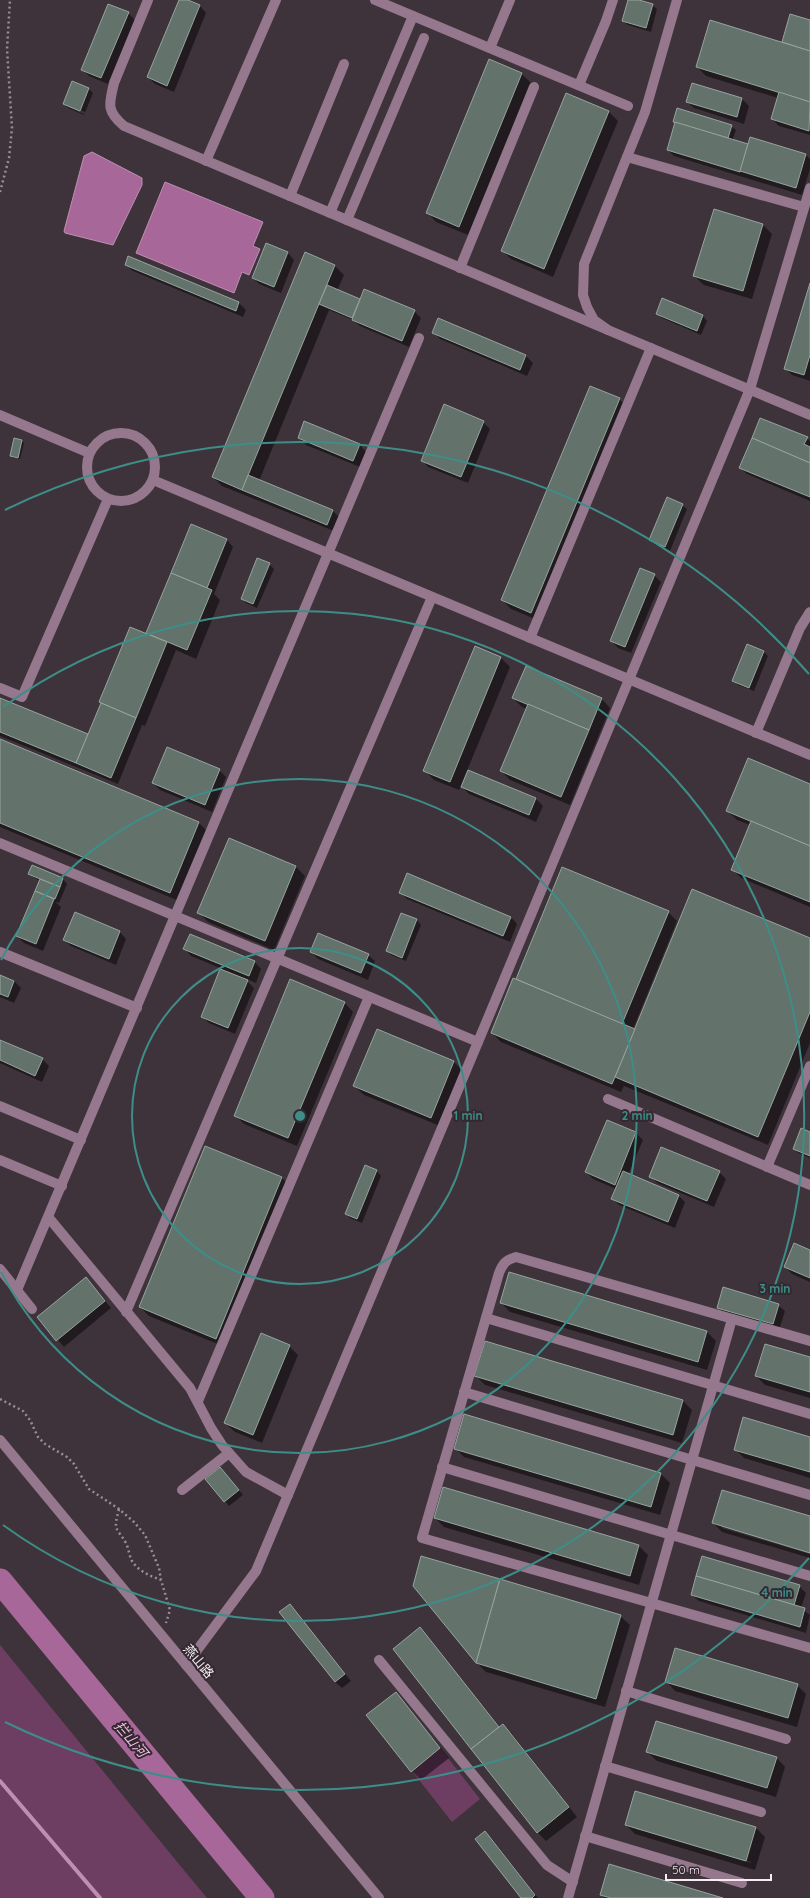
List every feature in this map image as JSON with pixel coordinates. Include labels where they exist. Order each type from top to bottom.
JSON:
[{"type":"street","points":[[148,0],[114,83],[110,109],[113,117],[124,126],[810,414]]},
{"type":"street","points":[[206,161],[276,0]]},
{"type":"street","points":[[375,0],[628,106]]},
{"type":"street","points":[[490,48],[510,0]]},
{"type":"street","points":[[579,85],[606,21],[613,0]]},
{"type":"street","points":[[608,330],[594,320],[583,295],[584,264],[645,112],[677,0]]},
{"type":"street","points":[[330,213],[413,16]]},
{"type":"street","points":[[347,220],[424,38]]},
{"type":"street","points":[[290,196],[344,64]]},
{"type":"street","points":[[460,268],[534,87]]},
{"type":"street","points":[[627,156],[804,207]]},
{"type":"street","points":[[186,1665],[256,1571],[750,389],[810,188]]},
{"type":"street","points":[[17,1290],[49,1218],[419,338]]},
{"type":"street","points":[[530,638],[651,348]]},
{"type":"street","points":[[0,415],[89,453]]},
{"type":"street","points":[[116,432],[128,433],[140,438],[148,446],[154,456],[156,468],[153,480],[148,489],[140,496],[130,501],[118,502],[108,499],[99,494],[89,480],[86,464],[89,453],[96,443],[105,436],[116,432]]},
{"type":"street","points":[[153,480],[810,755]]},
{"type":"street","points":[[0,688],[22,697],[108,499]]},
{"type":"street","points":[[126,1312],[432,596]]},
{"type":"street","points":[[756,733],[800,628],[810,612]]},
{"type":"street","points":[[0,843],[478,1042]]},
{"type":"street","points":[[0,952],[137,1008]]},
{"type":"street","points":[[198,1401],[369,997]]},
{"type":"street","points":[[767,1167],[810,1066]]},
{"type":"street","points":[[608,1099],[810,1185]]},
{"type":"street","points":[[0,1106],[81,1140]]},
{"type":"street","points":[[0,1160],[62,1186]]},
{"type":"street","points":[[49,1218],[190,1388],[211,1428],[229,1453],[246,1472],[288,1495]]},
{"type":"street","points":[[810,1341],[516,1257],[508,1259],[502,1265],[422,1538],[810,1648]]},
{"type":"street","points":[[0,1269],[32,1309]]},
{"type":"street","points":[[486,1318],[810,1414]]},
{"type":"street","points":[[568,1898],[732,1319]]},
{"type":"street","points":[[464,1392],[810,1495]]},
{"type":"street","name":"燕山路","points":[[0,1440],[379,1898]]},
{"type":"street","points":[[182,1490],[229,1453]]},
{"type":"street","points":[[442,1467],[810,1576]]},
{"type":"street","points":[[379,1660],[548,1865],[572,1882]]},
{"type":"street","points":[[626,1691],[786,1739]]},
{"type":"street","points":[[605,1766],[761,1812]]},
{"type":"street","points":[[585,1836],[742,1883]]},
{"type":"path","points":[[0,192],[9,158],[12,128],[7,49],[10,0]]},
{"type":"path","points":[[0,1398],[23,1411],[30,1420],[38,1437],[74,1464],[89,1489],[119,1509],[134,1522],[145,1535],[159,1568],[170,1610],[162,1636]]},
{"type":"path","points":[[119,1509],[115,1523],[117,1532],[126,1543],[133,1562],[139,1569],[161,1580]]},
{"type":"shaded area","points":[[92,152],[142,178],[142,185],[113,245],[65,233],[64,231],[84,156]]},
{"type":"shaded area","points":[[165,182],[263,222],[253,246],[260,249],[249,275],[242,272],[234,293],[136,253]]},
{"type":"shaded area","points":[[0,1645],[178,1863],[207,1898],[0,1898]]},
{"type":"shaded area","points":[[440,1748],[480,1799],[452,1822],[412,1771]]},
{"type":"building","points":[[179,0],[188,0],[200,5],[167,86],[147,77]]},
{"type":"building","points":[[628,0],[639,0],[653,4],[646,28],[622,21]]},
{"type":"building","points":[[108,4],[129,12],[101,78],[81,70]]},
{"type":"building","points":[[790,14],[810,20],[810,51],[782,42]]},
{"type":"building","points":[[710,20],[810,51],[810,102],[696,67]]},
{"type":"building","points":[[489,59],[522,73],[459,227],[426,213]]},
{"type":"building","points":[[72,81],[89,88],[80,111],[63,104]]},
{"type":"building","points":[[692,83],[742,98],[737,117],[686,102]]},
{"type":"building","points":[[779,92],[810,102],[809,131],[771,119]]},
{"type":"building","points":[[566,93],[609,111],[544,269],[501,251]]},
{"type":"building","points":[[677,108],[732,125],[728,138],[673,122]]},
{"type":"building","points":[[675,122],[748,144],[740,172],[667,150]]},
{"type":"building","points":[[750,137],[806,154],[796,188],[740,171]]},
{"type":"building","points":[[714,209],[763,224],[743,291],[693,276]]},
{"type":"building","points":[[266,243],[288,252],[274,287],[252,278]]},
{"type":"building","points":[[305,252],[335,265],[242,490],[212,477]]},
{"type":"building","points":[[128,256],[239,302],[236,311],[125,265]]},
{"type":"building","points":[[810,283],[810,355],[804,375],[784,369]]},
{"type":"building","points":[[327,285],[360,299],[352,318],[319,304]]},
{"type":"building","points":[[364,289],[415,310],[402,341],[352,320]]},
{"type":"building","points":[[662,298],[703,315],[697,331],[656,314]]},
{"type":"building","points":[[438,318],[526,355],[520,370],[432,333]]},
{"type":"building","points":[[590,386],[620,398],[531,613],[501,600]]},
{"type":"building","points":[[444,404],[484,421],[461,477],[421,461]]},
{"type":"building","points":[[760,418],[808,437],[804,444],[810,447],[810,463],[752,438]]},
{"type":"building","points":[[304,421],[360,444],[353,461],[298,438]]},
{"type":"building","points":[[14,438],[22,440],[18,458],[10,456]]},
{"type":"building","points":[[752,438],[810,463],[810,497],[739,468]]},
{"type":"building","points":[[248,475],[333,510],[327,525],[242,490]]},
{"type":"building","points":[[667,497],[683,504],[665,547],[649,540]]},
{"type":"building","points":[[191,524],[227,539],[207,588],[171,573]]},
{"type":"building","points":[[257,558],[270,563],[253,604],[241,599]]},
{"type":"building","points":[[640,568],[655,574],[625,647],[610,641]]},
{"type":"building","points":[[171,573],[212,590],[187,650],[146,633]]},
{"type":"building","points":[[130,627],[167,642],[136,718],[99,702]]},
{"type":"building","points":[[747,644],[764,651],[749,688],[732,681]]},
{"type":"building","points":[[475,646],[501,657],[450,782],[423,771]]},
{"type":"building","points":[[526,666],[602,698],[589,730],[512,698]]},
{"type":"building","points":[[0,698],[88,734],[76,763],[0,732]]},
{"type":"building","points":[[101,703],[136,718],[111,778],[76,763]]},
{"type":"building","points":[[528,704],[589,730],[561,797],[500,771]]},
{"type":"building","points":[[0,739],[199,822],[170,893],[0,823]]},
{"type":"building","points":[[167,747],[220,769],[205,805],[152,783]]},
{"type":"building","points":[[748,758],[810,784],[810,846],[726,811]]},
{"type":"building","points":[[468,770],[536,798],[529,815],[461,787]]},
{"type":"building","points":[[751,821],[810,846],[810,902],[731,870]]},
{"type":"building","points":[[229,838],[296,866],[265,941],[197,913]]},
{"type":"building","points":[[32,865],[63,878],[60,887],[28,874]]},
{"type":"building","points":[[562,867],[669,911],[622,1024],[516,979]]},
{"type":"building","points":[[407,873],[511,917],[503,936],[399,893]]},
{"type":"building","points":[[40,879],[60,887],[55,899],[35,891]]},
{"type":"building","points":[[692,889],[810,938],[810,1012],[758,1137],[615,1077]]},
{"type":"building","points":[[35,891],[54,899],[36,944],[16,936]]},
{"type":"building","points":[[75,912],[120,931],[109,959],[63,940]]},
{"type":"building","points":[[401,913],[417,919],[402,958],[386,951]]},
{"type":"building","points":[[318,933],[369,954],[361,973],[310,952]]},
{"type":"building","points":[[190,934],[255,961],[249,976],[183,949]]},
{"type":"building","points":[[220,969],[248,980],[228,1028],[201,1017]]},
{"type":"building","points":[[0,975],[14,981],[8,997],[0,994]]},
{"type":"building","points":[[513,978],[635,1029],[612,1084],[491,1033]]},
{"type":"building","points":[[290,979],[345,1002],[288,1138],[234,1116]]},
{"type":"building","points":[[377,1029],[454,1061],[431,1118],[353,1086]]},
{"type":"building","points":[[0,1040],[43,1058],[35,1076],[0,1060]]},
{"type":"building","points":[[607,1120],[636,1132],[615,1185],[585,1172]]},
{"type":"building","points":[[801,1128],[810,1132],[810,1156],[793,1149]]},
{"type":"building","points":[[205,1146],[282,1177],[216,1339],[139,1307]]},
{"type":"building","points":[[661,1147],[720,1171],[707,1201],[649,1177]]},
{"type":"building","points":[[365,1165],[377,1170],[357,1219],[345,1214]]},
{"type":"building","points":[[623,1171],[679,1195],[668,1222],[611,1199]]},
{"type":"building","points":[[794,1243],[810,1250],[810,1278],[784,1267]]},
{"type":"building","points":[[509,1272],[707,1331],[698,1362],[500,1303]]},
{"type":"building","points":[[86,1277],[105,1301],[56,1341],[37,1317]]},
{"type":"building","points":[[723,1287],[779,1304],[773,1324],[717,1308]]},
{"type":"building","points":[[261,1333],[290,1345],[253,1435],[224,1423]]},
{"type":"building","points":[[485,1341],[683,1400],[673,1435],[474,1376]]},
{"type":"building","points":[[765,1344],[810,1357],[810,1392],[755,1376]]},
{"type":"building","points":[[464,1414],[661,1473],[651,1507],[454,1449]]},
{"type":"building","points":[[743,1417],[810,1437],[810,1472],[734,1450]]},
{"type":"building","points":[[220,1467],[239,1490],[224,1502],[205,1479]]},
{"type":"building","points":[[443,1487],[639,1545],[630,1576],[434,1518]]},
{"type":"building","points":[[722,1490],[810,1516],[810,1553],[712,1523]]},
{"type":"building","points":[[421,1556],[500,1579],[476,1663],[413,1586]]},
{"type":"building","points":[[702,1556],[800,1585],[794,1605],[696,1576]]},
{"type":"building","points":[[696,1576],[805,1608],[800,1627],[691,1595]]},
{"type":"building","points":[[500,1579],[621,1615],[596,1699],[476,1663]]},
{"type":"building","points":[[290,1604],[345,1674],[335,1682],[279,1612]]},
{"type":"building","points":[[420,1627],[499,1727],[471,1749],[393,1649]]},
{"type":"building","points":[[675,1648],[798,1684],[788,1718],[665,1682]]},
{"type":"building","points":[[396,1692],[440,1748],[411,1772],[366,1715]]},
{"type":"building","points":[[656,1721],[777,1757],[767,1788],[646,1752]]},
{"type":"building","points":[[503,1724],[569,1807],[537,1833],[471,1749]]},
{"type":"building","points":[[635,1791],[756,1827],[746,1861],[625,1825]]},
{"type":"building","points":[[485,1831],[535,1895],[532,1898],[521,1898],[475,1839]]},
{"type":"building","points":[[609,1864],[723,1898],[611,1898],[600,1895]]},
{"type":"waterway","name":"拦山河","points":[[0,1581],[262,1898]]},
{"type":"waterway","points":[[0,1781],[100,1898]]}]
